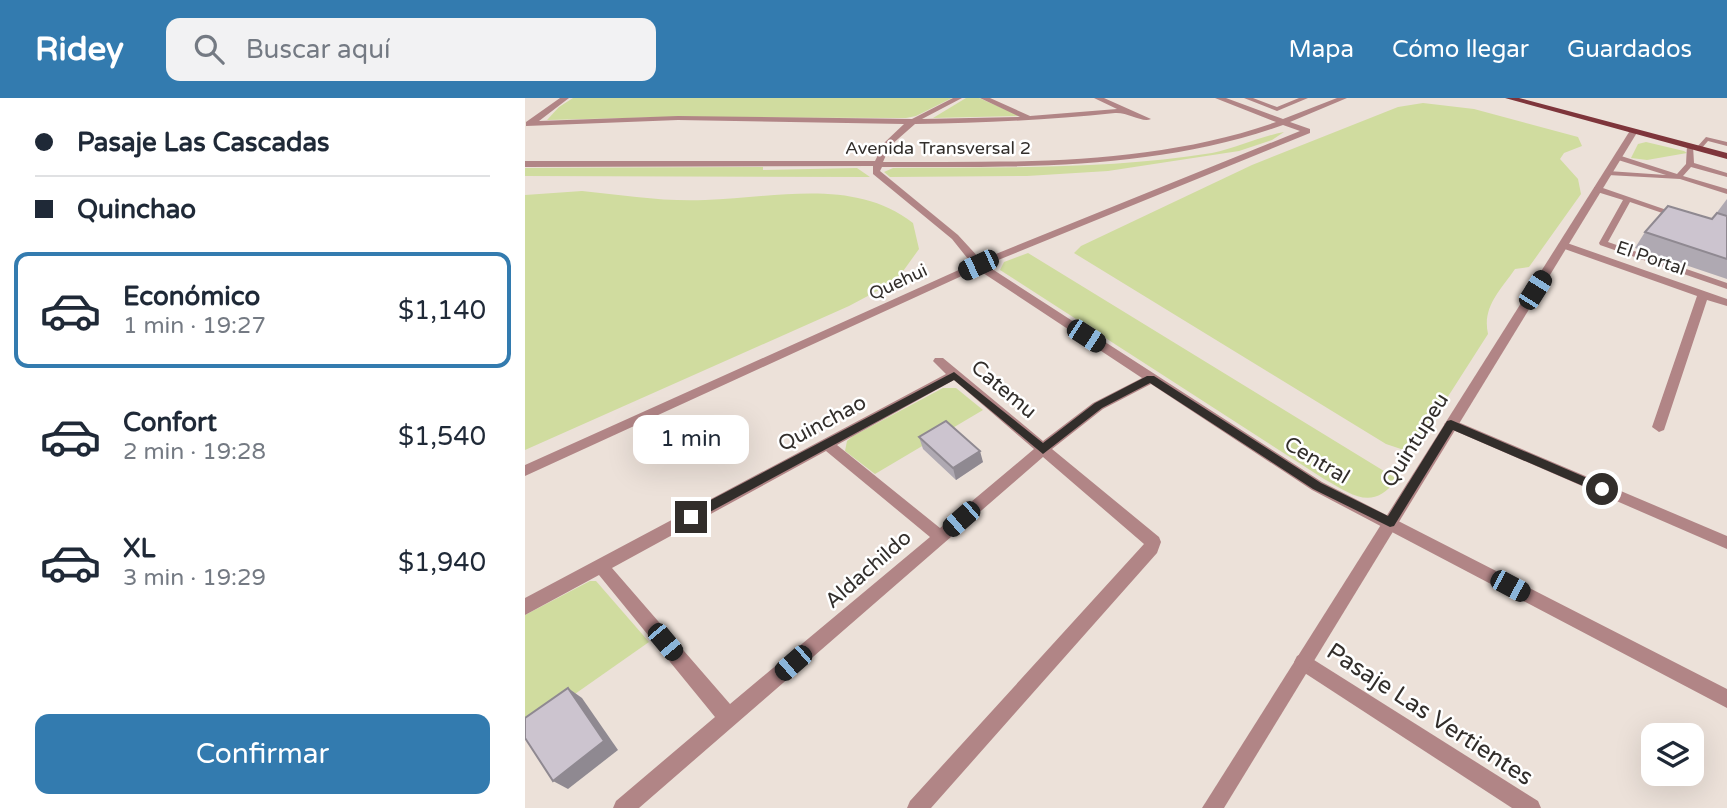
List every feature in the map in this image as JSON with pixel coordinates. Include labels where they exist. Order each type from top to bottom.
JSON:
[{"type":"main road","points":[[1511,98],[1727,156]]},
{"type":"street","points":[[527,126],[565,98]]},
{"type":"street","points":[[877,164],[890,138],[916,120],[958,98]]},
{"type":"street","points":[[983,98],[1031,118]]},
{"type":"street","points":[[1098,98],[1147,119]]},
{"type":"street","points":[[1219,98],[1284,122]]},
{"type":"street","name":"Avenida Transversal 2","points":[[525,164],[1028,164],[1105,160],[1200,146],[1284,122],[1341,99]]},
{"type":"street","points":[[527,126],[620,119],[1031,118],[1126,110]]},
{"type":"street","name":"Quehui","points":[[525,471],[978,265],[1307,131],[1284,122]]},
{"type":"street","name":"Quintupeu","points":[[1212,808],[1633,131]]},
{"type":"street","name":"Central","points":[[877,164],[876,172],[880,177],[947,231],[974,257],[978,265],[1317,486],[1727,699]]},
{"type":"street","name":"El Portal","points":[[1563,245],[1727,303]]},
{"type":"street","points":[[1659,427],[1703,295]]},
{"type":"street","name":"Catemu","points":[[917,808],[1153,542],[939,361]]},
{"type":"street","name":"Quinchao","points":[[525,607],[954,375]]},
{"type":"street","name":"Aldachildo","points":[[624,808],[1043,449],[1098,406],[1151,379]]},
{"type":"street","points":[[1451,424],[1727,542]]},
{"type":"street","points":[[827,444],[941,537]]},
{"type":"street","points":[[600,565],[729,718]]},
{"type":"street","name":"Pasaje Las Vertientes","points":[[1303,662],[1531,808]]},
{"type":"lane","points":[[1247,98],[1277,109],[1305,98]]},
{"type":"lane","points":[[1326,98],[1341,99]]},
{"type":"lane","points":[[1677,178],[1690,164],[1695,147],[1706,139],[1727,144]]},
{"type":"lane","points":[[1618,157],[1727,192]]},
{"type":"lane","points":[[1690,164],[1727,175]]},
{"type":"lane","points":[[1608,173],[1677,178]]},
{"type":"lane","points":[[1597,189],[1690,219]]},
{"type":"lane","points":[[1628,199],[1603,243],[1727,286]]},
{"type":"green space","points":[[573,98],[952,98],[916,116],[906,118],[665,117],[547,120],[559,107]]},
{"type":"green space","points":[[966,98],[979,98],[1020,116],[933,118]]},
{"type":"green space","points":[[1423,103],[1474,109],[1578,137],[1582,146],[1564,153],[1560,159],[1578,179],[1581,194],[1529,267],[1515,269],[1498,292],[1490,307],[1488,334],[1417,445],[1407,451],[1386,444],[1074,253],[1081,246],[1252,165],[1398,107]]},
{"type":"green space","points":[[1284,132],[1272,140],[1239,151],[1108,171],[1027,176],[890,177],[884,172],[893,168],[1133,162],[1212,153]]},
{"type":"green space","points":[[1646,142],[1687,153],[1647,160],[1631,158],[1638,144]]},
{"type":"green space","points":[[763,167],[763,170],[857,168],[870,177],[525,176],[525,168]]},
{"type":"green space","points":[[582,191],[690,200],[786,194],[840,195],[890,209],[913,223],[919,249],[896,281],[849,306],[525,450],[525,195]]},
{"type":"green space","points":[[1028,253],[1397,479],[1380,495],[1371,498],[1354,495],[1324,479],[1000,270],[1004,262]]},
{"type":"green space","points":[[943,388],[956,388],[983,410],[875,474],[845,451],[847,441],[853,436]]},
{"type":"green space","points":[[590,581],[596,581],[649,642],[525,729],[525,615]]},
{"type":"building","points":[[1668,206],[1712,219],[1717,213],[1727,216],[1727,259],[1645,232]]},
{"type":"building","points":[[946,421],[980,451],[953,468],[919,437]]},
{"type":"building","points":[[568,688],[604,741],[553,781],[525,738],[525,718]]},
{"type":"route","points":[[691,517],[954,375],[1043,449],[1098,406],[1151,379],[1317,486],[1390,522],[1451,424],[1602,489]]}]
